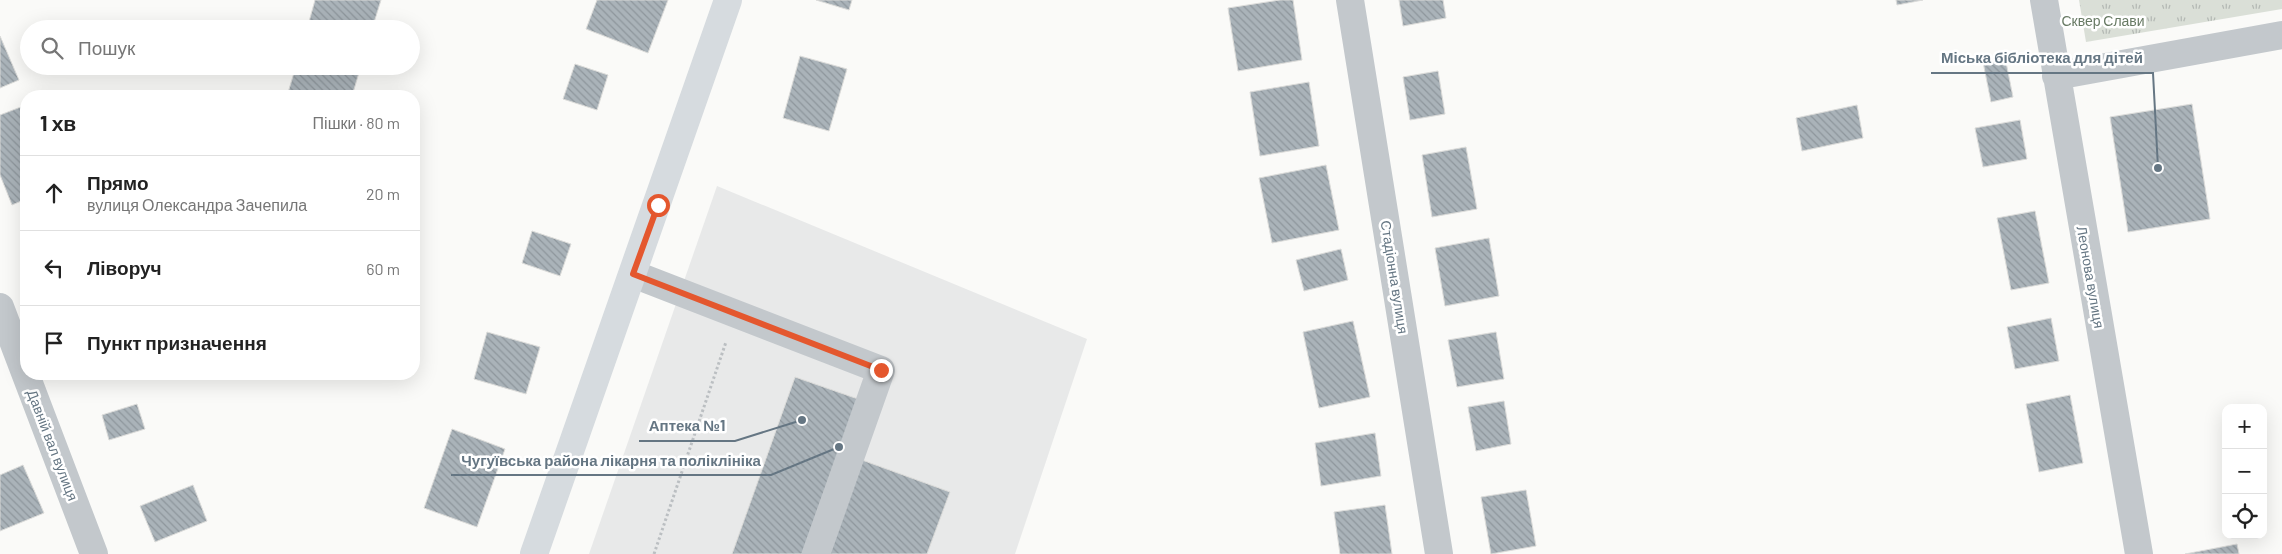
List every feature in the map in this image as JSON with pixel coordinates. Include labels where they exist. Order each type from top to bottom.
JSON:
[{"type":"main road","points":[[534,554],[728,0]]},
{"type":"street","name":"Стадіонна вулиця","points":[[1350,0],[1439,554]]},
{"type":"street","name":"Леонова вулиця","points":[[2044,0],[2140,554]]},
{"type":"street","points":[[2056,76],[2282,36]]},
{"type":"street","points":[[633,274],[881,370],[816,554]]},
{"type":"street","name":"Давній вал вулиця","points":[[0,307],[20,360]]},
{"type":"street","name":"Давній вал вулиця","points":[[28,380],[94,554]]},
{"type":"path","points":[[654,554],[736,313]]},
{"type":"shaded area","points":[[717,186],[1087,339],[1015,554],[589,554]]},
{"type":"green space","name":"Сквер Слави","points":[[2079,0],[2282,0],[2282,9],[2086,42]]},
{"type":"building","points":[[315,0],[381,0],[375,20],[309,20]]},
{"type":"building","points":[[597,0],[668,0],[648,53],[586,29]]},
{"type":"building","points":[[816,0],[852,0],[849,10]]},
{"type":"building","points":[[1280,0],[1293,0],[1302,60],[1238,71],[1228,8]]},
{"type":"building","points":[[1399,0],[1443,0],[1446,18],[1403,26]]},
{"type":"building","points":[[1896,0],[1923,0],[1897,5]]},
{"type":"building","points":[[0,36],[19,80],[0,88]]},
{"type":"building","points":[[800,56],[847,69],[829,131],[783,118]]},
{"type":"building","points":[[2005,57],[2013,97],[1991,102],[1983,62]]},
{"type":"building","points":[[575,64],[608,75],[597,110],[563,99]]},
{"type":"building","points":[[1438,71],[1445,114],[1410,120],[1403,77]]},
{"type":"building","points":[[293,75],[358,75],[354,90],[289,90]]},
{"type":"building","points":[[1309,82],[1319,146],[1260,156],[1250,92]]},
{"type":"building","points":[[2192,104],[2210,219],[2128,232],[2110,117]]},
{"type":"building","points":[[1857,105],[1863,138],[1802,151],[1796,118]]},
{"type":"building","points":[[20,107],[20,202],[12,205],[0,175],[0,115]]},
{"type":"building","points":[[2020,120],[2027,159],[1983,167],[1975,128]]},
{"type":"building","points":[[1466,147],[1477,209],[1432,217],[1422,155]]},
{"type":"building","points":[[1326,165],[1339,230],[1272,243],[1259,178]]},
{"type":"building","points":[[2035,211],[2049,283],[2011,290],[1997,218]]},
{"type":"building","points":[[532,231],[571,244],[560,276],[522,263]]},
{"type":"building","points":[[1489,238],[1499,296],[1445,306],[1435,248]]},
{"type":"building","points":[[1341,249],[1348,280],[1304,291],[1296,260]]},
{"type":"building","points":[[2051,318],[2059,361],[2015,369],[2007,327]]},
{"type":"building","points":[[1353,321],[1370,397],[1319,408],[1303,332]]},
{"type":"building","points":[[487,332],[540,347],[526,394],[474,379]]},
{"type":"building","points":[[1496,332],[1504,379],[1457,387],[1448,340]]},
{"type":"building","points":[[795,377],[858,399],[862,460],[950,492],[927,554],[828,554],[820,506],[802,554],[732,554]]},
{"type":"building","points":[[2070,395],[2083,463],[2039,472],[2026,404]]},
{"type":"building","points":[[1504,401],[1511,444],[1476,451],[1468,407]]},
{"type":"building","points":[[137,404],[145,429],[109,440],[102,415]]},
{"type":"building","points":[[452,429],[505,449],[477,527],[424,508]]},
{"type":"building","points":[[1375,433],[1381,476],[1321,486],[1315,443]]},
{"type":"building","points":[[23,465],[44,513],[0,531],[0,475]]},
{"type":"building","points":[[193,485],[207,521],[155,542],[140,506]]},
{"type":"building","points":[[1526,490],[1536,546],[1491,554],[1481,497]]},
{"type":"building","points":[[1385,505],[1392,554],[1340,554],[1334,512]]},
{"type":"building","points":[[2237,544],[2239,554],[2185,554]]},
{"type":"place","name":"Міська бібліотека для дітей","points":[[2158,168]]},
{"type":"place","name":"Аптека №1","points":[[802,420]]},
{"type":"place","name":"Чугуївська района лікарня та поліклініка","points":[[839,447]]},
{"type":"route","points":[[658,205],[633,274],[881,370]]}]
